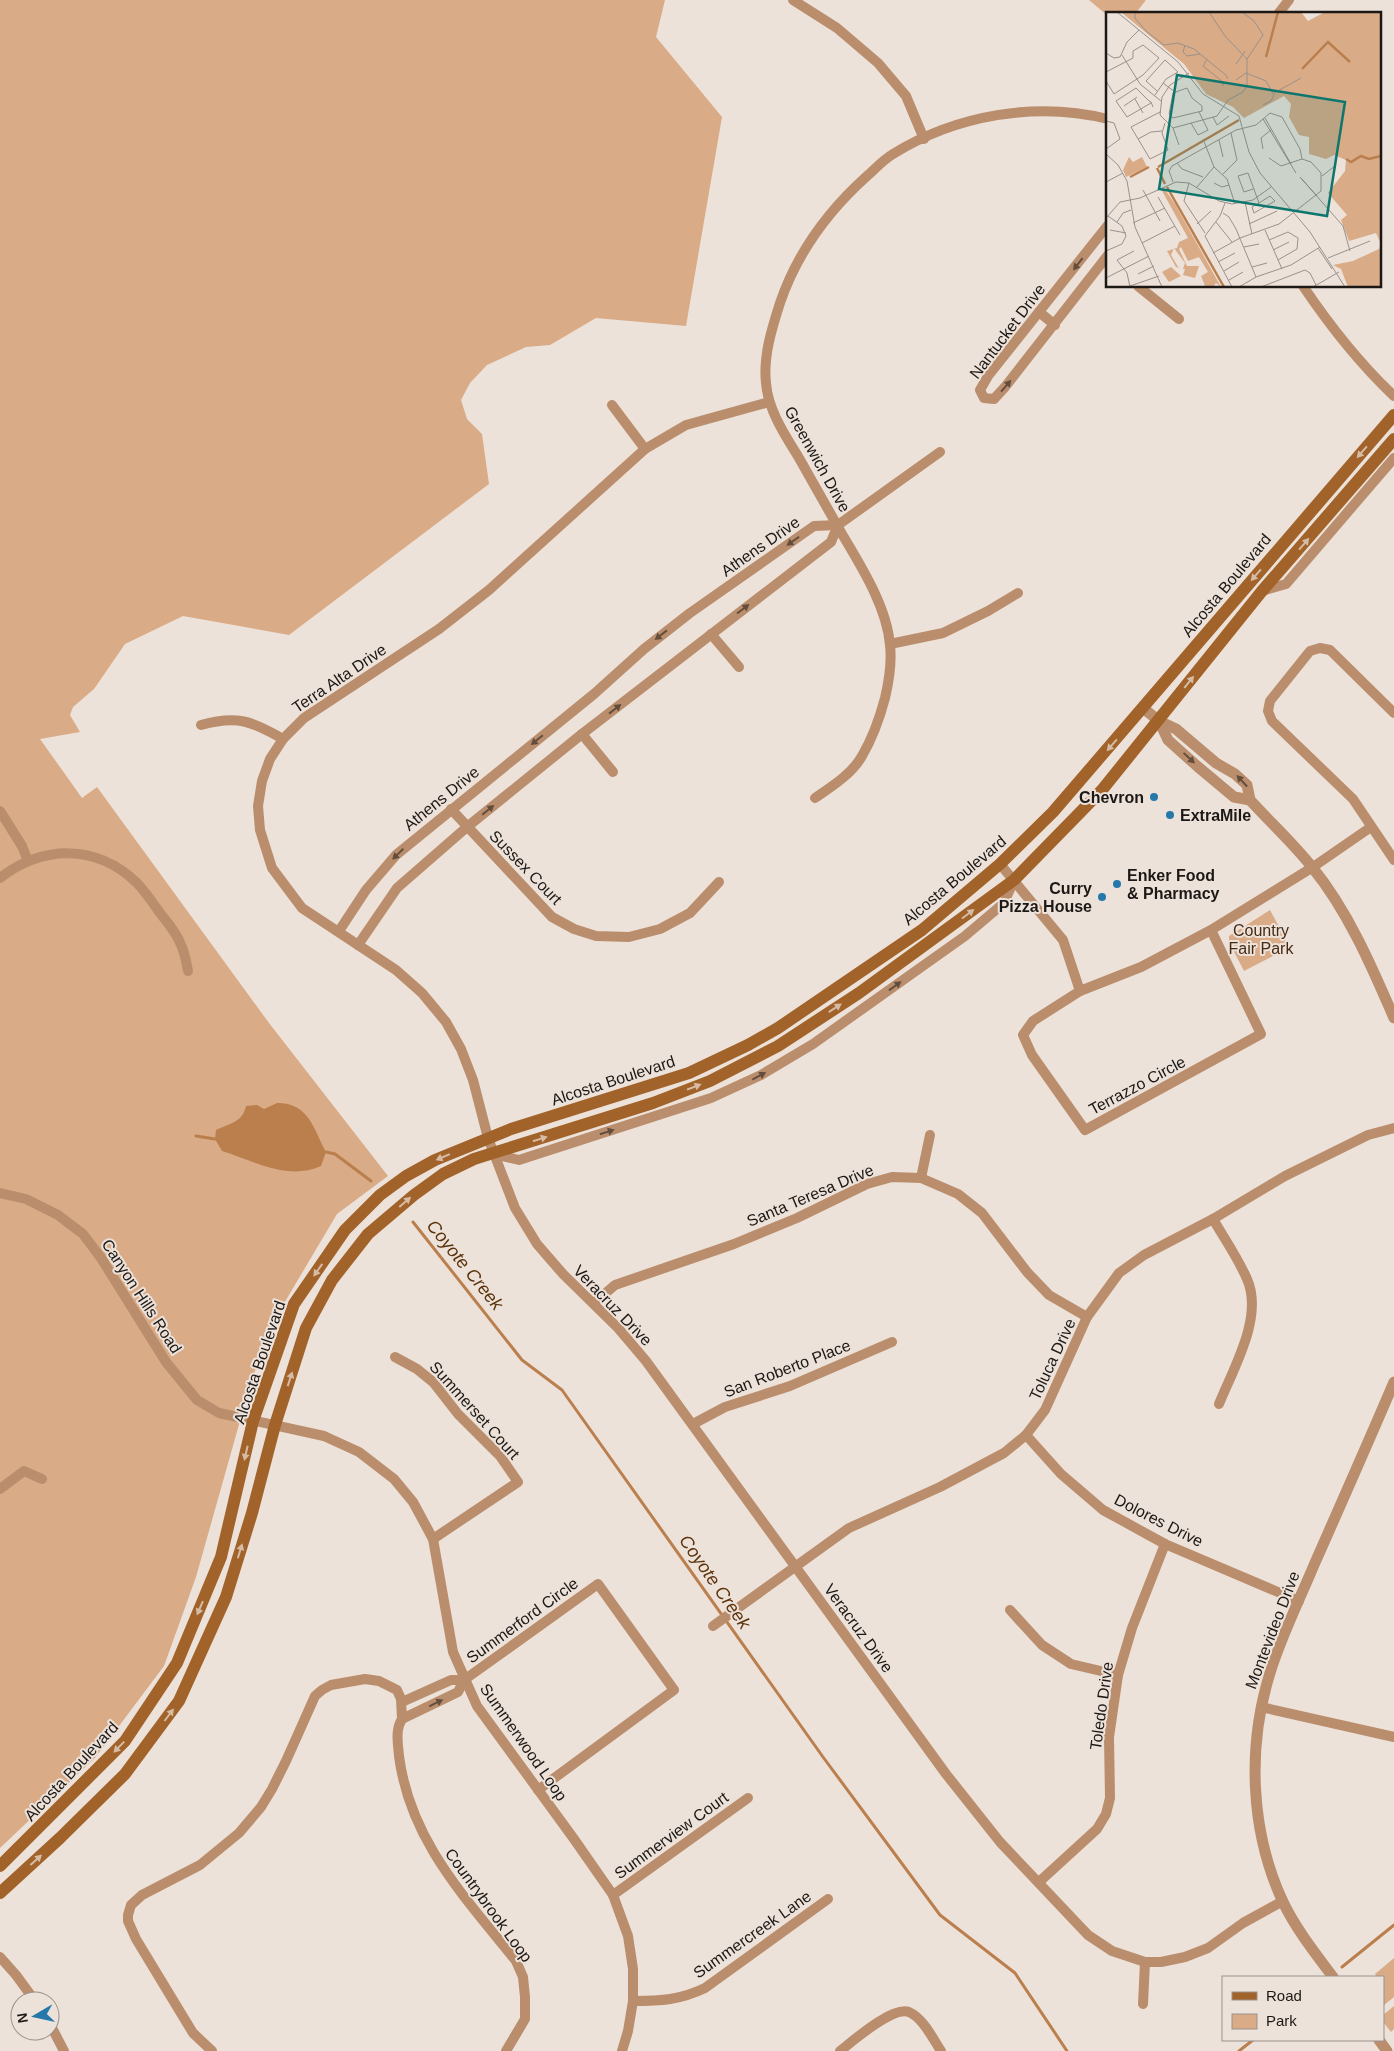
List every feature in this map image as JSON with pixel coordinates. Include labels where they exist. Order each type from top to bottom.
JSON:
[{"type":"main road","name":"Alcosta Boulevard","points":[[0,1866],[125,1741],[177,1663],[221,1557],[254,1421],[294,1304],[345,1230],[380,1195],[406,1176],[435,1160],[510,1130],[689,1073],[748,1045],[778,1028],[922,930],[1000,864],[1053,812],[1394,415]]},
{"type":"main road","name":"Alcosta Boulevard","points":[[0,1893],[60,1838],[125,1774],[179,1702],[226,1597],[252,1513],[275,1425],[306,1328],[332,1280],[368,1234],[414,1195],[443,1174],[474,1159],[653,1103],[710,1081],[778,1046],[859,993],[1014,880],[1102,790],[1262,592],[1394,439]]},
{"type":"street","points":[[793,0],[837,28],[878,63],[906,96],[924,139]]},
{"type":"street","points":[[1280,12],[1289,0]]},
{"type":"street","name":"Greenwich Drive","points":[[815,798],[838,782],[861,758],[881,712],[889,680],[890,644],[881,606],[838,525],[786,438],[769,402],[765,365],[772,325],[786,286],[803,251],[822,222],[852,190],[892,155],[965,122],[1016,112],[1064,111],[1106,119]]},
{"type":"street","name":"Nantucket Drive","points":[[1106,228],[983,383],[980,390],[984,398],[989,400],[998,395],[1106,260]]},
{"type":"street","points":[[1090,248],[1106,258]]},
{"type":"street","points":[[1140,288],[1179,319]]},
{"type":"street","points":[[1304,288],[1326,320],[1358,361],[1394,396]]},
{"type":"street","points":[[1039,312],[1055,324]]},
{"type":"street","name":"Terra Alta Drive","points":[[488,1138],[474,1080],[461,1049],[446,1022],[422,993],[396,970],[302,908],[272,868],[260,830],[258,806],[262,781],[270,759],[283,739],[304,718],[439,629],[489,590],[645,449],[686,425],[769,402]]},
{"type":"street","points":[[612,405],[645,449]]},
{"type":"street","points":[[358,945],[397,888],[467,827],[582,734],[831,542],[838,525],[940,452]]},
{"type":"street","name":"Alcosta Boulevard","points":[[1262,592],[1286,584],[1394,458]]},
{"type":"street","name":"Athens Drive","points":[[339,931],[366,890],[396,855],[594,694],[644,649],[690,613],[814,526],[838,525]]},
{"type":"street","points":[[890,644],[943,633],[988,611],[1018,593]]},
{"type":"street","points":[[711,634],[739,667]]},
{"type":"street","points":[[1394,713],[1330,650],[1320,648],[1310,651],[1270,701],[1268,710],[1272,721],[1353,800],[1394,860]]},
{"type":"street","points":[[1144,708],[1159,721],[1176,729],[1216,763],[1235,774],[1247,785],[1250,800],[1313,867],[1340,908],[1391,1004],[1394,1018]]},
{"type":"street","points":[[201,725],[217,721],[241,721],[258,724],[283,739]]},
{"type":"street","points":[[1159,721],[1168,740],[1197,766],[1234,797],[1250,800]]},
{"type":"street","points":[[582,734],[613,772]]},
{"type":"street","name":"Sussex Court","points":[[451,809],[552,917],[574,929],[596,936],[628,937],[660,929],[690,913],[718,882]]},
{"type":"street","points":[[0,811],[22,846],[28,861]]},
{"type":"street","name":"Terrazzo Circle","points":[[1211,930],[1262,1034],[1085,1130],[1032,1054],[1023,1036],[1033,1021],[1080,991],[1141,967],[1211,930],[1313,867],[1371,827]]},
{"type":"street","points":[[0,878],[28,861],[49,854],[73,853],[96,858],[117,867],[137,883],[181,943],[188,971]]},
{"type":"street","points":[[1000,864],[1063,940],[1080,991]]},
{"type":"street","name":"Alcosta Boulevard","points":[[493,1154],[519,1160],[711,1098],[761,1076],[813,1044],[965,936],[1004,903],[1014,880]]},
{"type":"street","name":"Toluca Drive","points":[[714,1626],[849,1528],[940,1487],[1004,1453],[1026,1435],[1045,1410],[1087,1317],[1119,1273],[1144,1255],[1285,1176],[1368,1135],[1394,1128]]},
{"type":"street","points":[[921,1178],[930,1135]]},
{"type":"street","name":"Veracruz Drive","points":[[488,1138],[515,1208],[537,1244],[646,1361],[946,1774],[1000,1842],[1088,1935],[1112,1951],[1145,1962],[1161,1962],[1185,1957],[1208,1948],[1243,1923],[1283,1901]]},
{"type":"street","name":"Santa Teresa Drive","points":[[594,1303],[614,1285],[734,1244],[797,1218],[867,1184],[892,1177],[921,1178],[958,1194],[982,1213],[1027,1272],[1049,1296],[1087,1317]]},
{"type":"street","name":"Canyon Hills Road","points":[[0,1193],[26,1199],[50,1211],[83,1234],[101,1258],[181,1383],[197,1400],[219,1413],[254,1421]]},
{"type":"street","points":[[1213,1218],[1248,1281],[1253,1306],[1248,1331],[1218,1404]]},
{"type":"street","name":"San Roberto Place","points":[[693,1424],[726,1407],[790,1386],[892,1342]]},
{"type":"street","name":"Summerset Court","points":[[395,1357],[417,1369],[433,1382],[458,1414],[500,1456],[518,1482],[433,1539]]},
{"type":"street","name":"Montevideo Drive","points":[[1332,1976],[1298,1929],[1283,1901],[1270,1868],[1259,1821],[1255,1779],[1256,1741],[1261,1708],[1270,1672],[1394,1382]]},
{"type":"street","name":"Summerwood Loop","points":[[254,1421],[324,1436],[359,1452],[394,1479],[413,1502],[433,1539],[452,1652],[476,1706],[613,1895],[628,1936],[633,1969],[633,2001],[628,2031],[622,2051]]},
{"type":"street","name":"Dolores Drive","points":[[1026,1435],[1062,1474],[1104,1510],[1165,1544],[1299,1601]]},
{"type":"street","points":[[0,1490],[24,1471],[42,1479]]},
{"type":"street","name":"Toledo Drive","points":[[1039,1882],[1096,1829],[1106,1814],[1110,1798],[1109,1736],[1118,1675],[1132,1628],[1165,1544]]},
{"type":"street","name":"Summerford Circle","points":[[464,1680],[598,1584],[674,1690],[538,1790]]},
{"type":"street","points":[[1010,1610],[1042,1645],[1070,1664],[1118,1675]]},
{"type":"street","points":[[207,2050],[193,2033],[136,1939],[128,1921],[132,1905],[142,1895],[200,1865],[239,1833],[261,1807],[272,1789],[315,1696],[322,1690],[330,1685],[365,1680],[379,1681],[397,1690],[402,1702],[451,1680],[464,1680],[458,1692],[402,1719]]},
{"type":"street","name":"Countrybrook Loop","points":[[402,1702],[402,1719],[398,1725],[397,1737],[400,1765],[408,1798],[431,1850],[456,1887],[516,1962],[523,1977],[525,2019],[506,2051]]},
{"type":"street","points":[[1261,1708],[1394,1737]]},
{"type":"street","name":"Summerview Court","points":[[613,1895],[748,1798]]},
{"type":"street","name":"Summercreek Lane","points":[[633,2001],[665,2001],[687,1996],[706,1988],[828,1899]]},
{"type":"street","points":[[0,1958],[28,1991]]},
{"type":"street","points":[[1142,2004],[1145,1962]]},
{"type":"street","points":[[840,2051],[889,2015],[899,2012],[908,2012],[918,2019],[941,2051]]},
{"type":"green space","points":[[0,0],[665,0],[656,37],[722,117],[686,326],[596,318],[550,345],[526,347],[487,365],[470,383],[461,400],[467,419],[482,434],[489,484],[289,635],[183,616],[125,644],[94,689],[73,707],[70,715],[80,732],[40,739],[82,798],[97,787],[269,1023],[388,1176],[337,1214],[270,1327],[249,1389],[196,1577],[164,1666],[95,1758],[0,1848]]},
{"type":"green space","points":[[1089,0],[1146,0],[1137,12],[1106,12],[1106,14]]},
{"type":"green space","name":"Country Fair Park","points":[[1270,910],[1290,947],[1244,971],[1229,942],[1229,936]]},
{"type":"green space","points":[[1394,1958],[1394,1997],[1384,2005],[1384,1976],[1376,1976],[1375,1974]]},
{"type":"green space","points":[[1394,2006],[1394,2029],[1391,2032],[1384,2023],[1384,2014]]},
{"type":"shaded area","points":[[277,1103],[296,1107],[309,1118],[326,1152],[321,1166],[309,1170],[284,1170],[271,1168],[222,1151],[215,1139],[216,1130],[231,1124],[242,1116],[246,1106],[257,1105],[264,1109]]},
{"type":"waterway","name":"Coyote Creek","points":[[196,1136],[215,1139]]},
{"type":"waterway","name":"Coyote Creek","points":[[326,1152],[335,1154],[371,1181]]},
{"type":"waterway","name":"Coyote Creek","points":[[413,1222],[522,1360],[562,1390],[823,1757],[940,1915],[1015,1973],[1067,2051]]},
{"type":"waterway","points":[[1342,1967],[1394,1925]]},
{"type":"waterway","points":[[1239,2051],[1252,2041]]},
{"type":"place","name":"Chevron","points":[[1154,797]]},
{"type":"place","name":"ExtraMile","points":[[1170,815]]},
{"type":"place","name":"Enker Food & Pharmacy","points":[[1117,884]]},
{"type":"place","name":"Curry Pizza House","points":[[1102,897]]}]
